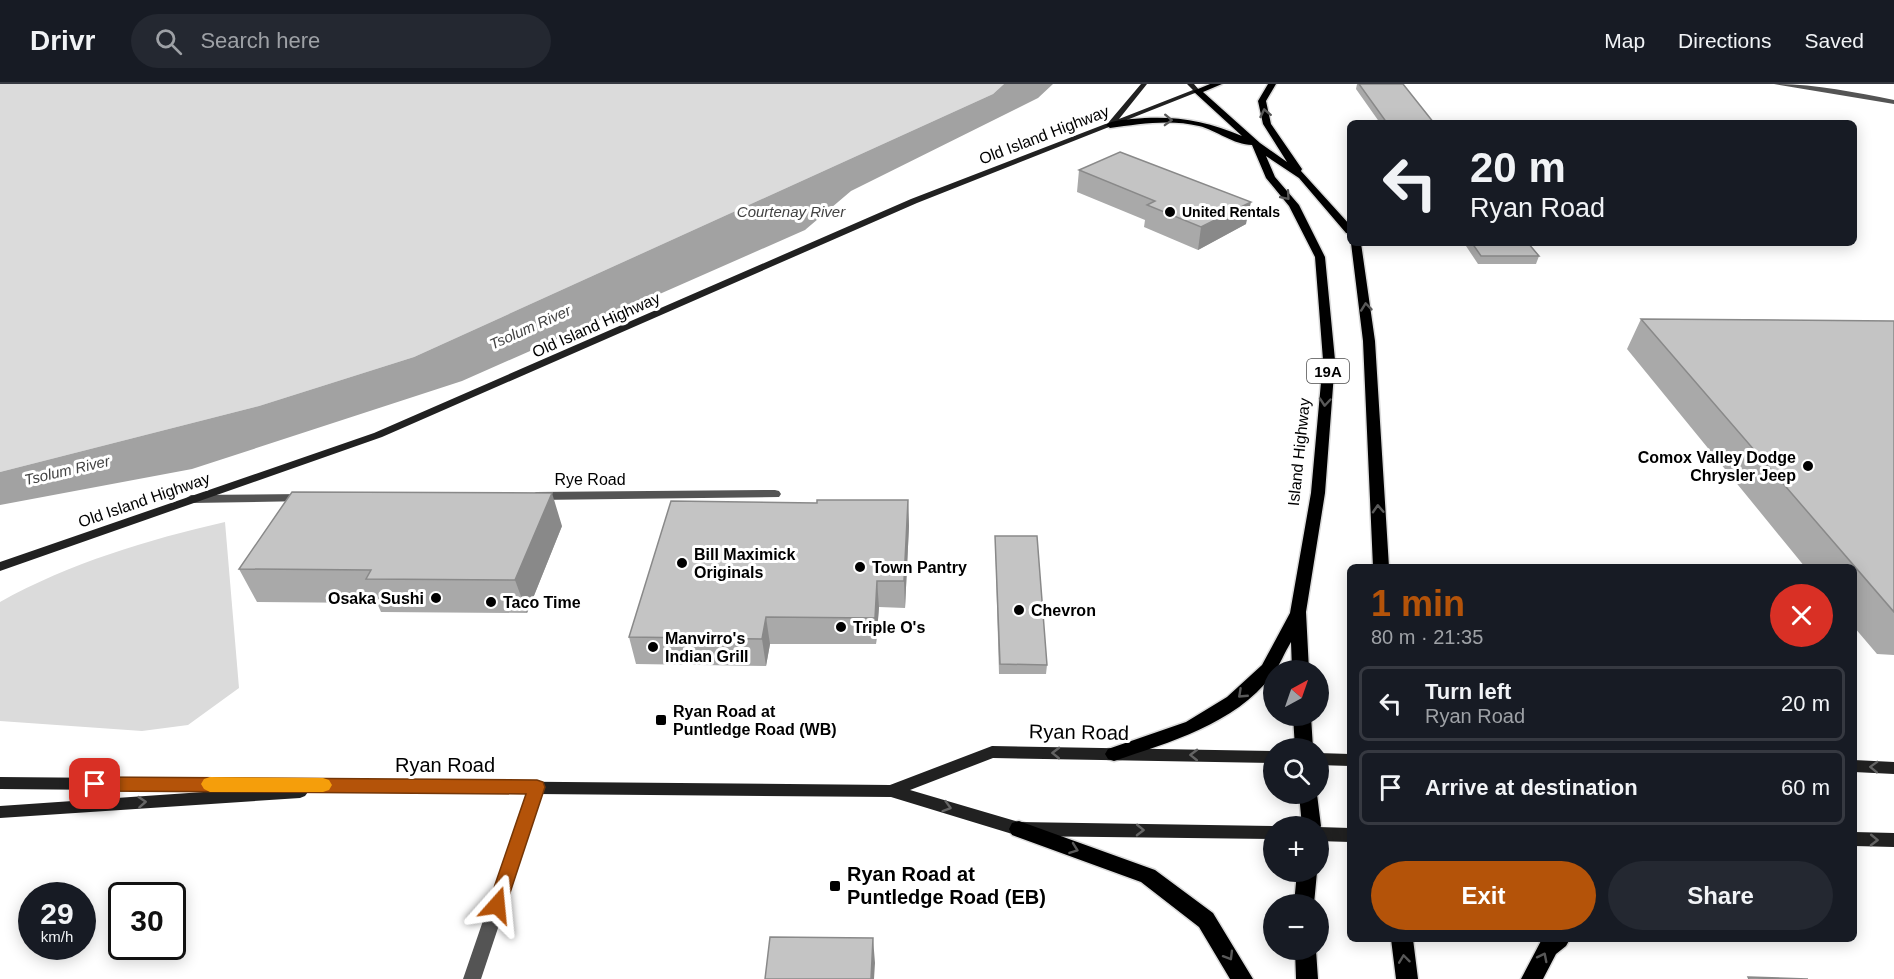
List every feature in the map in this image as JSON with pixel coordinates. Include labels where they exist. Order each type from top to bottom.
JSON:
[{"type":"main road","points":[[1110,125],[1144,84]]},
{"type":"main road","points":[[1190,84],[1197,91],[1218,84]]},
{"type":"main road","points":[[1272,84],[1262,101],[1267,124],[1302,176]]},
{"type":"main road","name":"Old Island Highway","points":[[0,567],[378,435],[914,201],[1197,91]]},
{"type":"main road","name":"Island Highway","points":[[1197,91],[1257,145],[1302,176],[1347,228]]},
{"type":"main road","points":[[1110,125],[1149,119],[1178,120],[1200,124],[1257,145]]},
{"type":"main road","name":"Island Highway","points":[[1257,145],[1271,178],[1294,205],[1320,257],[1324,295],[1329,360],[1317,493],[1298,612],[1300,660]]},
{"type":"main road","name":"19A","points":[[1356,246],[1369,341],[1381,564]]},
{"type":"main road","points":[[1114,754],[1192,727],[1233,702],[1268,669],[1298,612]]},
{"type":"main road","name":"Ryan Road","points":[[891,791],[992,753],[1263,756]]},
{"type":"main road","points":[[1329,759],[1347,760]]},
{"type":"main road","points":[[1857,766],[1894,768]]},
{"type":"main road","name":"Ryan Road","points":[[0,783],[891,791],[1019,829],[1263,832]]},
{"type":"main road","points":[[0,812],[403,786]]},
{"type":"main road","points":[[1019,829],[1148,876],[1206,920],[1242,979]]},
{"type":"main road","points":[[1329,834],[1347,835]]},
{"type":"main road","points":[[1857,839],[1894,840]]},
{"type":"main road","points":[[1402,942],[1407,979]]},
{"type":"main road","points":[[1532,979],[1548,947],[1555,942]]},
{"type":"main road","points":[[1306,960],[1307,979]]},
{"type":"street","points":[[1777,84],[1894,102]]},
{"type":"street","name":"Rye Road","points":[[524,496],[775,494]]},
{"type":"street","points":[[190,499],[321,498]]},
{"type":"street","points":[[472,979],[537,787]]},
{"type":"shaded area","points":[[0,84],[1004,84],[993,94],[414,357],[259,406],[0,472]]},
{"type":"shaded area","points":[[225,522],[239,688],[188,725],[142,731],[0,721],[0,602],[81,564],[138,545]]},
{"type":"water","name":"Courtenay River","points":[[1004,84],[1053,84],[1038,98],[851,191],[805,230],[462,381],[192,469],[0,505],[0,472],[259,406],[414,357],[993,94]]},
{"type":"building","points":[[1359,84],[1403,84],[1432,120],[1385,120]]},
{"type":"building","points":[[1120,152],[1251,202],[1201,227],[1147,205],[1155,201],[1079,170]]},
{"type":"building","points":[[1474,246],[1531,246],[1539,256],[1481,256]]},
{"type":"building","name":"Comox Valley Dodge Chrysler Jeep","points":[[1641,319],[1894,321],[1894,612],[1857,569],[1857,564],[1853,564]]},
{"type":"building","points":[[292,492],[552,493],[515,580],[366,579],[371,570],[239,569]]},
{"type":"building","points":[[817,500],[908,500],[904,581],[877,581],[875,618],[766,617],[762,639],[629,637],[671,501],[817,503]]},
{"type":"building","name":"Chevron","points":[[995,536],[1037,536],[1047,665],[1000,664]]},
{"type":"building","points":[[770,937],[873,938],[871,979],[765,979]]},
{"type":"building","points":[[1748,977],[1808,979],[1749,979]]},
{"type":"slow traffic","points":[[210,784],[323,785]]},
{"type":"place","name":"United Rentals","points":[[1170,212]]},
{"type":"place","name":"Comox Valley Dodge Chrysler Jeep","points":[[1808,466]]},
{"type":"place","name":"Bill Maximick Originals","points":[[682,563]]},
{"type":"place","name":"Town Pantry","points":[[860,567]]},
{"type":"place","name":"Osaka Sushi","points":[[436,598]]},
{"type":"place","name":"Taco Time","points":[[491,602]]},
{"type":"place","name":"Chevron","points":[[1019,610]]},
{"type":"place","name":"Triple O's","points":[[841,627]]},
{"type":"place","name":"Manvirro's Indian Grill","points":[[653,647]]},
{"type":"place","name":"Ryan Road at Puntledge Road (WB)","points":[[661,720]]},
{"type":"place","name":"Ryan Road at Puntledge Road (EB)","points":[[835,886]]},
{"type":"route","points":[[95,784],[537,787],[497,905]]},
{"type":"water label","name":"Tsolum River","points":[[530,327]]},
{"type":"water label","name":"Tsolum River","points":[[67,470]]}]
